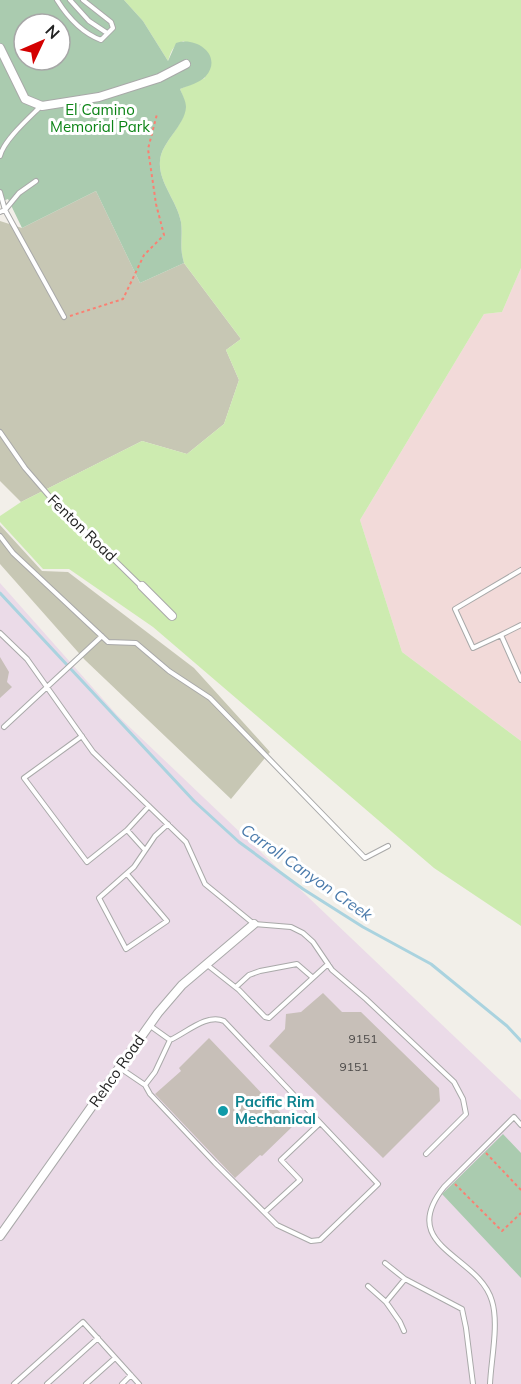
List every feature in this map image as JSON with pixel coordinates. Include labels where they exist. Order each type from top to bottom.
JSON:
[{"type":"street","points":[[0,48],[25,99],[42,106],[99,97],[159,78],[186,64]]},
{"type":"street","name":"Fenton Road","points":[[142,586],[172,616]]},
{"type":"street","name":"Rehco Road","points":[[0,1236],[149,1025],[182,986],[254,924]]},
{"type":"lane","points":[[57,0],[69,17],[100,40],[113,28],[111,22],[83,0]]},
{"type":"lane","points":[[70,0],[88,21],[107,33]]},
{"type":"lane","points":[[0,156],[1,151],[19,129],[42,106]]},
{"type":"lane","points":[[3,211],[19,193],[36,181]]},
{"type":"lane","points":[[0,192],[3,211],[64,317]]},
{"type":"lane","name":"Fenton Road","points":[[0,432],[25,468],[50,497],[142,586]]},
{"type":"lane","points":[[0,536],[13,553],[108,642],[136,643],[169,670],[210,698],[365,858],[388,846]]},
{"type":"lane","points":[[521,570],[455,609],[473,648],[521,625]]},
{"type":"lane","points":[[0,633],[27,659],[93,752],[186,842],[205,884],[254,924],[291,927],[303,933],[313,942],[332,970],[454,1082],[463,1099],[466,1114],[426,1154]]},
{"type":"lane","points":[[501,635],[521,680]]},
{"type":"lane","points":[[4,728],[102,636]]},
{"type":"lane","points":[[82,736],[24,778],[87,862],[127,830],[149,806]]},
{"type":"lane","points":[[127,874],[167,921],[126,948],[99,898],[134,867],[155,836],[168,824]]},
{"type":"lane","points":[[127,830],[146,850]]},
{"type":"lane","points":[[206,964],[236,987],[265,1017],[270,1018],[328,964]]},
{"type":"lane","points":[[236,987],[249,975],[289,964],[297,964],[312,977]]},
{"type":"lane","points":[[120,1067],[145,1085],[150,1094],[214,1163],[277,1225],[287,1231],[316,1241],[320,1240],[378,1184],[224,1021],[218,1018],[210,1019],[170,1040],[155,1072],[145,1085]]},
{"type":"lane","points":[[149,1025],[170,1040]]},
{"type":"lane","points":[[490,1384],[493,1303],[481,1282],[439,1244],[431,1232],[429,1219],[435,1198],[451,1179],[514,1118],[521,1125]]},
{"type":"lane","points":[[265,1212],[300,1180],[281,1160],[320,1123]]},
{"type":"lane","points":[[385,1263],[405,1279],[462,1308],[473,1384]]},
{"type":"lane","points":[[386,1302],[405,1279]]},
{"type":"lane","points":[[368,1286],[386,1302],[404,1331]]},
{"type":"lane","points":[[14,1384],[83,1322],[139,1384]]},
{"type":"lane","points":[[47,1384],[98,1338]]},
{"type":"lane","points":[[86,1384],[115,1358]]},
{"type":"lane","points":[[122,1384],[131,1376]]},
{"type":"path","points":[[64,317],[123,299],[144,255],[164,235],[156,204],[148,149],[157,114]]},
{"type":"path","points":[[482,1149],[521,1190]]},
{"type":"path","points":[[451,1179],[502,1231],[521,1213]]},
{"type":"shaded area","points":[[96,191],[140,283],[184,263],[241,339],[226,350],[239,380],[224,424],[187,454],[142,441],[21,502],[0,481],[0,221],[22,228]]},
{"type":"shaded area","points":[[521,268],[521,741],[402,652],[360,520],[484,314],[502,312]]},
{"type":"shaded area","points":[[0,525],[42,571],[68,572],[194,668],[270,752],[231,799],[85,660],[0,564]]},
{"type":"shaded area","points":[[0,583],[117,715],[521,1100],[521,1384],[0,1384]]},
{"type":"green space","name":"El Camino Memorial Park","points":[[0,0],[124,0],[143,21],[168,61],[176,43],[192,42],[205,49],[210,55],[210,69],[206,76],[180,89],[186,105],[185,114],[164,147],[160,161],[162,176],[181,222],[184,263],[140,283],[96,191],[22,228],[8,199],[0,202]]},
{"type":"green space","points":[[124,0],[521,0],[521,268],[502,312],[484,314],[360,520],[402,652],[521,741],[521,926],[434,868],[153,627],[69,569],[43,569],[0,522],[0,516],[21,502],[142,441],[187,454],[224,424],[239,380],[226,350],[241,339],[184,263],[179,214],[160,169],[164,147],[184,114],[185,107],[180,89],[205,78],[184,41],[173,49],[168,61],[143,21]]},
{"type":"green space","points":[[503,1134],[521,1153],[521,1278],[442,1194]]},
{"type":"building","points":[[0,657],[9,672],[7,682],[12,687],[0,698]]},
{"type":"building","points":[[323,993],[342,1012],[361,1012],[439,1088],[440,1101],[383,1158],[269,1046],[285,1029],[286,1014],[301,1012]]},
{"type":"building","name":"Pacific Rim Mechanical","points":[[209,1038],[293,1126],[235,1178],[155,1094],[181,1071],[179,1068]]},
{"type":"waterway","name":"Carroll Canyon Creek","points":[[0,593],[194,801],[239,842],[303,889],[363,927],[431,964],[507,1026],[521,1041]]},
{"type":"place","name":"Pacific Rim Mechanical","points":[[223,1111]]}]
